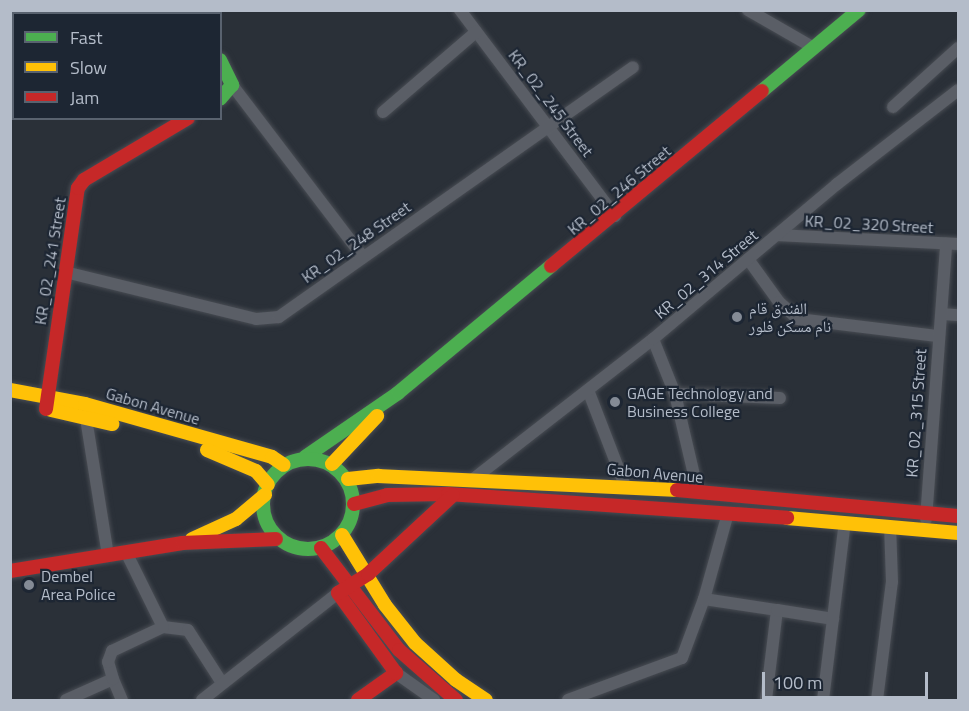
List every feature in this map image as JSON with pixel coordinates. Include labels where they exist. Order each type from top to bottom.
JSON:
[{"type":"main road","name":"KR_02_246 Street","points":[[305,457],[398,393],[615,216],[859,10]]},
{"type":"main road","points":[[222,64],[232,85],[222,97]]},
{"type":"main road","name":"KR_02_241 Street","points":[[47,403],[78,188],[84,180],[185,120]]},
{"type":"main road","name":"Gabon Avenue","points":[[10,390],[47,403],[272,457],[284,465]]},
{"type":"main road","name":"KR_02_246 Street","points":[[332,464],[398,393]]},
{"type":"main road","name":"Gabon Avenue","points":[[10,403],[47,403]]},
{"type":"main road","name":"Gabon Avenue","points":[[85,411],[206,449],[256,471],[266,490]]},
{"type":"main road","points":[[10,571],[183,543],[276,539],[305,550],[321,548],[342,535],[354,504],[348,479],[332,464],[305,457],[284,465],[266,490],[236,519],[183,543]]},
{"type":"main road","name":"Gabon Avenue","points":[[348,479],[472,480],[625,486],[958,516]]},
{"type":"main road","points":[[266,490],[263,507],[276,539]]},
{"type":"main road","name":"Gabon Avenue","points":[[354,504],[387,495],[453,495],[728,513],[958,532]]},
{"type":"main road","points":[[358,700],[396,673],[338,593],[368,574],[453,495]]},
{"type":"main road","points":[[342,535],[385,605],[415,642],[456,681],[486,700]]},
{"type":"main road","points":[[321,548],[353,585],[399,650],[456,700]]},
{"type":"street","points":[[748,10],[814,48]]},
{"type":"street","name":"KR_02_245 Street","points":[[461,11],[615,216]]},
{"type":"street","points":[[383,112],[476,32]]},
{"type":"street","points":[[893,107],[958,48]]},
{"type":"street","name":"KR_02_248 Street","points":[[65,272],[268,321],[279,317],[633,68]]},
{"type":"street","points":[[232,85],[363,257]]},
{"type":"street","name":"KR_02_314 Street","points":[[472,480],[653,339],[777,235],[958,90]]},
{"type":"street","name":"KR_02_320 Street","points":[[777,235],[952,244]]},
{"type":"street","name":"KR_02_315 Street","points":[[925,529],[938,336],[952,244]]},
{"type":"street","points":[[748,259],[783,307],[798,320],[938,336]]},
{"type":"street","points":[[942,314],[958,315]]},
{"type":"street","points":[[653,339],[675,394],[698,492]]},
{"type":"street","points":[[588,390],[625,486]]},
{"type":"street","points":[[675,394],[780,398]]},
{"type":"street","points":[[85,411],[108,555]]},
{"type":"street","points":[[568,700],[682,658],[704,598],[728,513]]},
{"type":"street","points":[[823,700],[845,522]]},
{"type":"street","points":[[877,700],[892,582],[890,526]]},
{"type":"street","points":[[126,552],[163,627]]},
{"type":"street","points":[[201,700],[218,691],[338,593]]},
{"type":"street","points":[[704,598],[832,619]]},
{"type":"street","points":[[766,700],[777,610]]},
{"type":"street","points":[[122,700],[108,662],[112,651],[163,627],[185,627],[218,691]]},
{"type":"street","points":[[396,673],[434,700]]},
{"type":"street","points":[[66,700],[113,679]]},
{"type":"traffic: fast","points":[[762,91],[859,10]]},
{"type":"traffic: fast","points":[[222,64],[232,85],[222,97]]},
{"type":"traffic: fast","points":[[305,457],[398,393],[551,266]]},
{"type":"traffic: fast","points":[[299,459],[317,459],[333,466],[346,479],[353,495],[353,504],[353,513],[346,529],[333,542],[317,549],[299,549],[283,542],[270,529],[263,513],[263,495],[270,479],[283,466],[299,459]]},
{"type":"traffic: slow","points":[[10,390],[85,404],[272,457],[284,465]]},
{"type":"traffic: slow","points":[[51,410],[112,424]]},
{"type":"traffic: slow","points":[[332,464],[377,416]]},
{"type":"traffic: slow","points":[[207,450],[256,471],[268,485]]},
{"type":"traffic: slow","points":[[348,479],[379,476],[677,490]]},
{"type":"traffic: slow","points":[[192,539],[236,519],[265,495]]},
{"type":"traffic: slow","points":[[787,518],[958,533]]},
{"type":"traffic: slow","points":[[342,535],[385,605],[415,643],[456,680],[486,700]]},
{"type":"traffic: jam","points":[[551,266],[762,91]]},
{"type":"traffic: jam","points":[[46,409],[78,188],[84,180],[185,120]]},
{"type":"traffic: jam","points":[[677,490],[958,516]]},
{"type":"traffic: jam","points":[[354,504],[387,495],[448,494],[787,518]]},
{"type":"traffic: jam","points":[[358,700],[396,673],[338,593],[368,574],[453,495]]},
{"type":"traffic: jam","points":[[10,571],[183,543],[276,539]]},
{"type":"traffic: jam","points":[[321,548],[399,650],[456,700]]},
{"type":"place","name":"الفندق قام نام مسكن فلور","points":[[737,317]]},
{"type":"place","name":"GAGE Technology and Business College","points":[[615,402]]},
{"type":"place","name":"Dembel Area Police","points":[[29,585]]}]
